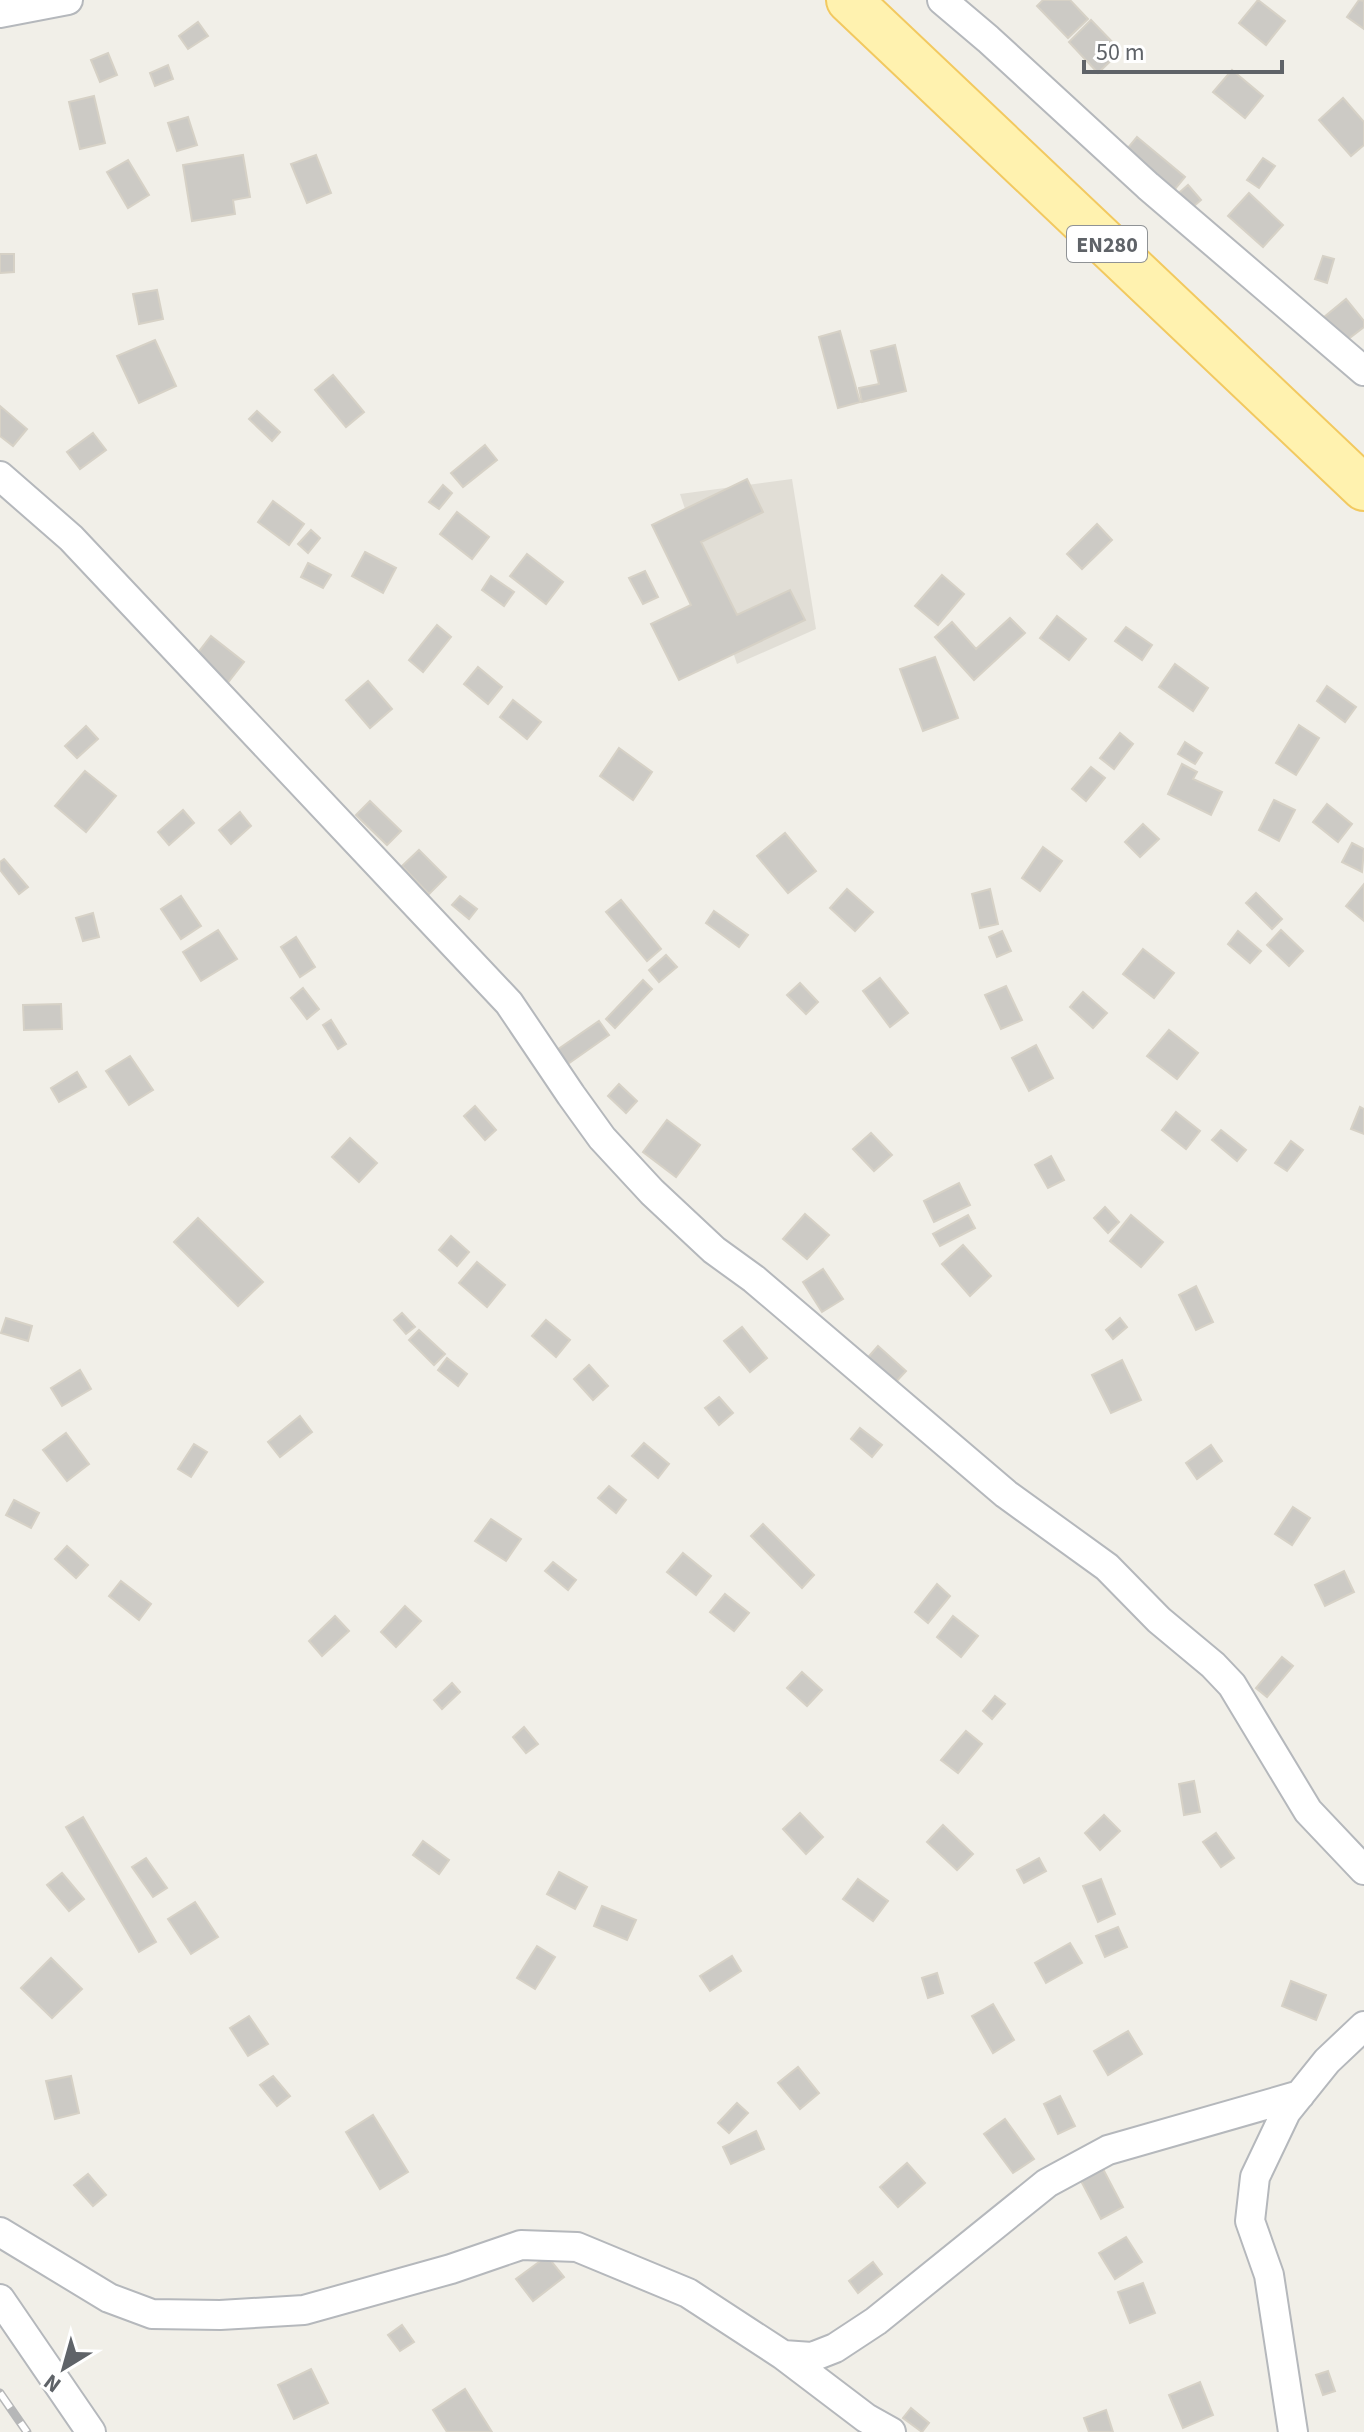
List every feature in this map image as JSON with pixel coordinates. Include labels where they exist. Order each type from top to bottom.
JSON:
[{"type":"main road","name":"EN280","points":[[849,0],[1364,488]]},
{"type":"street","points":[[0,13],[68,0]]},
{"type":"street","points":[[942,0],[1148,186],[1364,371]]},
{"type":"street","points":[[0,476],[71,538],[509,1003],[602,1138],[652,1192],[714,1250],[754,1279],[1006,1494],[1107,1567],[1159,1620],[1213,1665],[1232,1685],[1308,1811],[1364,1870]]},
{"type":"street","points":[[1293,2432],[1269,2275],[1250,2221],[1255,2177],[1286,2112],[1327,2061],[1364,2026]]},
{"type":"street","points":[[783,2355],[812,2357],[835,2348],[876,2321],[1047,2183],[1108,2150],[1300,2095]]},
{"type":"street","points":[[0,2232],[109,2298],[152,2314],[220,2315],[304,2310],[451,2269],[521,2245],[577,2247],[688,2293],[783,2355],[866,2418],[891,2432]]},
{"type":"street","points":[[0,2299],[91,2432]]},
{"type":"shaded area","points":[[792,479],[816,629],[737,664],[680,494]]},
{"type":"building","points":[[1043,0],[1070,0],[1088,19],[1068,38],[1037,6]]},
{"type":"building","points":[[1258,0],[1285,21],[1266,45],[1239,23]]},
{"type":"building","points":[[1359,0],[1364,1],[1364,29],[1347,17]]},
{"type":"building","points":[[1091,20],[1121,51],[1098,73],[1069,42]]},
{"type":"building","points":[[198,22],[208,36],[188,49],[179,36]]},
{"type":"building","points":[[108,53],[117,75],[100,82],[91,60]]},
{"type":"building","points":[[168,65],[173,79],[155,86],[150,73]]},
{"type":"building","points":[[1232,70],[1263,96],[1245,118],[1213,92]]},
{"type":"building","points":[[94,96],[105,143],[80,149],[69,102]]},
{"type":"building","points":[[1343,98],[1364,122],[1364,145],[1351,156],[1319,120]]},
{"type":"building","points":[[188,117],[197,145],[177,151],[168,123]]},
{"type":"building","points":[[1137,137],[1185,177],[1170,195],[1122,155]]},
{"type":"building","points":[[243,155],[250,197],[233,200],[235,214],[192,221],[183,165]]},
{"type":"building","points":[[316,155],[331,193],[307,203],[291,164]]},
{"type":"building","points":[[1263,158],[1275,166],[1259,188],[1247,180]]},
{"type":"building","points":[[128,160],[149,195],[128,208],[107,172]]},
{"type":"building","points":[[1188,185],[1201,200],[1186,213],[1173,198]]},
{"type":"building","points":[[1249,193],[1283,225],[1263,247],[1228,216]]},
{"type":"building","points":[[0,254],[14,254],[14,272],[0,273]]},
{"type":"building","points":[[1323,256],[1334,259],[1327,283],[1315,279]]},
{"type":"building","points":[[157,290],[163,319],[139,324],[133,294]]},
{"type":"building","points":[[1346,299],[1364,321],[1364,327],[1343,343],[1323,318]]},
{"type":"building","points":[[840,331],[860,402],[838,408],[819,337]]},
{"type":"building","points":[[155,340],[176,386],[139,403],[117,356]]},
{"type":"building","points":[[895,345],[906,391],[862,402],[859,388],[879,384],[871,351]]},
{"type":"building","points":[[333,375],[364,412],[346,427],[315,390]]},
{"type":"building","points":[[0,406],[27,429],[13,446],[0,436]]},
{"type":"building","points":[[257,411],[280,432],[272,441],[249,419]]},
{"type":"building","points":[[93,433],[106,450],[80,469],[67,452]]},
{"type":"building","points":[[485,445],[497,460],[463,487],[451,473]]},
{"type":"building","points":[[747,479],[763,512],[701,542],[737,615],[790,590],[805,620],[679,680],[651,624],[691,605],[652,525]]},
{"type":"building","points":[[443,485],[452,493],[439,509],[429,502]]},
{"type":"building","points":[[273,501],[304,524],[289,545],[258,522]]},
{"type":"building","points":[[457,512],[489,537],[472,559],[440,534]]},
{"type":"building","points":[[1097,524],[1112,540],[1082,569],[1067,554]]},
{"type":"building","points":[[311,530],[320,538],[308,553],[298,544]]},
{"type":"building","points":[[365,552],[396,568],[383,593],[352,576]]},
{"type":"building","points":[[527,554],[563,582],[546,604],[510,576]]},
{"type":"building","points":[[308,563],[331,575],[323,588],[301,577]]},
{"type":"building","points":[[645,571],[658,597],[643,604],[629,578]]},
{"type":"building","points":[[942,575],[964,594],[938,625],[915,606]]},
{"type":"building","points":[[491,576],[514,592],[504,606],[482,590]]},
{"type":"building","points":[[1057,616],[1086,639],[1069,660],[1040,638]]},
{"type":"building","points":[[1010,618],[1025,633],[974,680],[935,637],[952,622],[976,649]]},
{"type":"building","points":[[437,625],[451,637],[423,672],[409,660]]},
{"type":"building","points":[[1126,627],[1152,645],[1142,660],[1115,641]]},
{"type":"building","points":[[211,636],[244,662],[226,685],[193,659]]},
{"type":"building","points":[[935,657],[958,718],[923,731],[900,669]]},
{"type":"building","points":[[1175,664],[1208,688],[1193,711],[1159,687]]},
{"type":"building","points":[[478,667],[502,687],[488,704],[464,684]]},
{"type":"building","points":[[368,681],[392,709],[370,728],[346,700]]},
{"type":"building","points":[[1327,686],[1356,707],[1345,722],[1317,701]]},
{"type":"building","points":[[513,700],[541,722],[527,739],[500,717]]},
{"type":"building","points":[[1299,725],[1319,738],[1296,775],[1276,763]]},
{"type":"building","points":[[86,726],[98,739],[77,758],[65,746]]},
{"type":"building","points":[[1120,733],[1133,744],[1114,769],[1100,758]]},
{"type":"building","points":[[1185,742],[1202,753],[1195,764],[1178,754]]},
{"type":"building","points":[[619,748],[652,772],[633,800],[600,776]]},
{"type":"building","points":[[1182,764],[1197,772],[1193,779],[1222,792],[1211,815],[1168,794]]},
{"type":"building","points":[[1091,767],[1105,778],[1086,801],[1072,789]]},
{"type":"building","points":[[85,771],[116,796],[86,832],[55,806]]},
{"type":"building","points":[[1274,800],[1295,810],[1279,841],[1259,830]]},
{"type":"building","points":[[370,801],[401,831],[387,845],[356,815]]},
{"type":"building","points":[[1327,804],[1352,824],[1338,842],[1313,822]]},
{"type":"building","points":[[183,810],[194,823],[169,845],[158,832]]},
{"type":"building","points":[[240,812],[251,826],[231,844],[219,830]]},
{"type":"building","points":[[1143,824],[1159,839],[1140,857],[1125,842]]},
{"type":"building","points":[[785,833],[816,871],[788,893],[757,856]]},
{"type":"building","points":[[1352,843],[1364,849],[1362,872],[1342,862]]},
{"type":"building","points":[[1043,847],[1062,861],[1040,891],[1022,878]]},
{"type":"building","points":[[419,850],[446,877],[429,894],[402,866]]},
{"type":"building","points":[[4,859],[28,887],[19,894],[0,870],[0,862]]},
{"type":"building","points":[[1364,884],[1364,921],[1346,906]]},
{"type":"building","points":[[847,889],[873,912],[855,931],[830,908]]},
{"type":"building","points":[[990,889],[998,924],[980,928],[972,894]]},
{"type":"building","points":[[1256,893],[1282,919],[1272,929],[1246,903]]},
{"type":"building","points":[[181,896],[201,926],[181,939],[161,909]]},
{"type":"building","points":[[460,896],[477,909],[469,919],[452,905]]},
{"type":"building","points":[[621,900],[661,949],[647,961],[606,912]]},
{"type":"building","points":[[714,911],[748,935],[739,947],[706,923]]},
{"type":"building","points":[[93,913],[99,937],[83,941],[76,918]]},
{"type":"building","points":[[218,930],[237,959],[201,981],[183,952]]},
{"type":"building","points":[[1281,930],[1303,951],[1289,966],[1267,945]]},
{"type":"building","points":[[1002,931],[1011,951],[997,957],[989,937]]},
{"type":"building","points":[[1238,931],[1261,951],[1250,963],[1228,944]]},
{"type":"building","points":[[296,937],[315,967],[300,977],[281,947]]},
{"type":"building","points":[[1143,949],[1174,973],[1154,998],[1123,974]]},
{"type":"building","points":[[666,955],[677,967],[659,982],[649,970]]},
{"type":"building","points":[[880,978],[908,1013],[890,1027],[863,991]]},
{"type":"building","points":[[643,980],[652,989],[615,1028],[606,1019]]},
{"type":"building","points":[[800,983],[818,1002],[806,1014],[787,995]]},
{"type":"building","points":[[1006,986],[1022,1020],[1001,1029],[985,995]]},
{"type":"building","points":[[303,988],[319,1009],[307,1019],[291,998]]},
{"type":"building","points":[[1083,992],[1107,1013],[1093,1028],[1070,1007]]},
{"type":"building","points":[[61,1004],[62,1029],[24,1030],[23,1005]]},
{"type":"building","points":[[331,1020],[346,1044],[338,1049],[323,1025]]},
{"type":"building","points":[[599,1021],[609,1035],[568,1064],[557,1050]]},
{"type":"building","points":[[1169,1030],[1198,1053],[1177,1079],[1147,1056]]},
{"type":"building","points":[[1036,1045],[1053,1078],[1029,1091],[1012,1058]]},
{"type":"building","points":[[130,1056],[153,1090],[129,1105],[106,1071]]},
{"type":"building","points":[[77,1072],[86,1087],[59,1102],[51,1088]]},
{"type":"building","points":[[619,1084],[637,1101],[626,1113],[608,1096]]},
{"type":"building","points":[[475,1106],[496,1130],[485,1140],[464,1116]]},
{"type":"building","points":[[1360,1107],[1364,1109],[1364,1134],[1351,1129]]},
{"type":"building","points":[[1176,1112],[1200,1131],[1186,1149],[1162,1130]]},
{"type":"building","points":[[667,1120],[700,1145],[676,1177],[643,1152]]},
{"type":"building","points":[[1221,1130],[1246,1150],[1237,1161],[1212,1140]]},
{"type":"building","points":[[871,1133],[892,1155],[874,1171],[853,1149]]},
{"type":"building","points":[[350,1138],[377,1163],[359,1182],[332,1157]]},
{"type":"building","points":[[1291,1141],[1303,1150],[1287,1171],[1275,1163]]},
{"type":"building","points":[[1051,1156],[1064,1180],[1048,1188],[1035,1165]]},
{"type":"building","points":[[959,1183],[970,1205],[934,1222],[924,1201]]},
{"type":"building","points":[[1105,1207],[1119,1222],[1108,1233],[1094,1218]]},
{"type":"building","points":[[805,1214],[829,1235],[807,1259],[783,1239]]},
{"type":"building","points":[[968,1215],[975,1228],[940,1246],[933,1234]]},
{"type":"building","points":[[1131,1215],[1163,1242],[1141,1267],[1110,1241]]},
{"type":"building","points":[[198,1218],[263,1282],[238,1306],[174,1242]]},
{"type":"building","points":[[451,1236],[469,1252],[457,1266],[439,1250]]},
{"type":"building","points":[[963,1245],[991,1276],[970,1296],[942,1264]]},
{"type":"building","points":[[477,1262],[505,1285],[487,1307],[459,1283]]},
{"type":"building","points":[[823,1269],[843,1299],[822,1312],[803,1282]]},
{"type":"building","points":[[1196,1286],[1213,1322],[1196,1330],[1179,1295]]},
{"type":"building","points":[[402,1313],[415,1327],[406,1334],[394,1320]]},
{"type":"building","points":[[6,1318],[32,1326],[28,1341],[1,1333]]},
{"type":"building","points":[[1120,1318],[1127,1327],[1113,1339],[1106,1330]]},
{"type":"building","points":[[546,1320],[570,1340],[556,1357],[532,1336]]},
{"type":"building","points":[[742,1327],[767,1358],[750,1372],[724,1341]]},
{"type":"building","points":[[419,1330],[445,1354],[434,1365],[409,1340]]},
{"type":"building","points":[[878,1346],[906,1371],[892,1386],[864,1362]]},
{"type":"building","points":[[447,1358],[467,1374],[458,1386],[438,1370]]},
{"type":"building","points":[[1122,1360],[1141,1400],[1111,1413],[1092,1375]]},
{"type":"building","points":[[589,1365],[608,1386],[593,1400],[574,1379]]},
{"type":"building","points":[[80,1370],[91,1389],[62,1406],[51,1388]]},
{"type":"building","points":[[719,1397],[733,1413],[719,1425],[705,1408]]},
{"type":"building","points":[[300,1416],[312,1432],[280,1457],[268,1442]]},
{"type":"building","points":[[860,1428],[882,1445],[872,1457],[851,1439]]},
{"type":"building","points":[[66,1433],[89,1464],[67,1481],[43,1450]]},
{"type":"building","points":[[644,1443],[669,1464],[658,1478],[632,1456]]},
{"type":"building","points":[[194,1444],[207,1452],[191,1477],[178,1469]]},
{"type":"building","points":[[1211,1445],[1222,1461],[1197,1479],[1186,1463]]},
{"type":"building","points":[[609,1486],[626,1500],[616,1513],[598,1498]]},
{"type":"building","points":[[14,1500],[39,1513],[31,1528],[6,1515]]},
{"type":"building","points":[[1293,1507],[1310,1518],[1292,1545],[1275,1534]]},
{"type":"building","points":[[491,1519],[521,1539],[506,1561],[475,1541]]},
{"type":"building","points":[[763,1524],[814,1575],[802,1588],[751,1536]]},
{"type":"building","points":[[67,1546],[88,1565],[76,1578],[55,1559]]},
{"type":"building","points":[[683,1553],[711,1576],[696,1595],[667,1572]]},
{"type":"building","points":[[553,1562],[576,1580],[568,1590],[545,1571]]},
{"type":"building","points":[[1344,1571],[1354,1592],[1325,1606],[1315,1585]]},
{"type":"building","points":[[121,1581],[151,1604],[139,1620],[109,1596]]},
{"type":"building","points":[[937,1584],[950,1596],[928,1623],[915,1612]]},
{"type":"building","points":[[725,1594],[749,1613],[734,1631],[710,1612]]},
{"type":"building","points":[[405,1606],[421,1621],[396,1647],[381,1632]]},
{"type":"building","points":[[335,1616],[349,1631],[322,1656],[309,1641]]},
{"type":"building","points":[[953,1616],[978,1636],[961,1657],[937,1637]]},
{"type":"building","points":[[1282,1657],[1293,1666],[1267,1697],[1256,1688]]},
{"type":"building","points":[[802,1672],[822,1690],[807,1706],[787,1688]]},
{"type":"building","points":[[452,1683],[460,1692],[442,1709],[434,1700]]},
{"type":"building","points":[[995,1696],[1005,1704],[992,1719],[983,1711]]},
{"type":"building","points":[[524,1727],[538,1744],[526,1753],[513,1737]]},
{"type":"building","points":[[966,1731],[982,1744],[958,1773],[941,1760]]},
{"type":"building","points":[[1194,1781],[1200,1812],[1184,1815],[1179,1784]]},
{"type":"building","points":[[800,1813],[823,1837],[806,1854],[783,1829]]},
{"type":"building","points":[[1104,1815],[1120,1831],[1100,1850],[1085,1833]]},
{"type":"building","points":[[83,1817],[156,1942],[139,1952],[66,1827]]},
{"type":"building","points":[[943,1825],[973,1854],[957,1870],[927,1842]]},
{"type":"building","points":[[1216,1833],[1234,1858],[1221,1867],[1203,1842]]},
{"type":"building","points":[[423,1841],[449,1860],[439,1874],[413,1855]]},
{"type":"building","points":[[146,1858],[167,1888],[153,1897],[132,1867]]},
{"type":"building","points":[[1039,1858],[1046,1871],[1024,1883],[1017,1870]]},
{"type":"building","points":[[559,1872],[587,1887],[575,1909],[547,1894]]},
{"type":"building","points":[[62,1873],[84,1899],[69,1911],[47,1885]]},
{"type":"building","points":[[858,1879],[888,1901],[873,1921],[843,1899]]},
{"type":"building","points":[[1101,1879],[1115,1914],[1098,1922],[1083,1886]]},
{"type":"building","points":[[195,1902],[218,1937],[191,1954],[168,1919]]},
{"type":"building","points":[[602,1906],[636,1920],[627,1940],[594,1926]]},
{"type":"building","points":[[1118,1927],[1127,1947],[1105,1957],[1096,1936]]},
{"type":"building","points":[[1070,1943],[1082,1963],[1046,1983],[1035,1963]]},
{"type":"building","points":[[537,1946],[555,1957],[535,1989],[517,1978]]},
{"type":"building","points":[[732,1956],[741,1971],[710,1991],[700,1976]]},
{"type":"building","points":[[51,1958],[82,1989],[52,2018],[21,1988]]},
{"type":"building","points":[[937,1973],[943,1993],[928,1998],[922,1978]]},
{"type":"building","points":[[1291,1981],[1326,1995],[1316,2020],[1282,2006]]},
{"type":"building","points":[[993,2004],[1014,2040],[993,2053],[972,2016]]},
{"type":"building","points":[[249,2016],[268,2044],[248,2056],[230,2028]]},
{"type":"building","points":[[1128,2031],[1142,2054],[1108,2075],[1094,2051]]},
{"type":"building","points":[[798,2067],[819,2093],[800,2109],[778,2083]]},
{"type":"building","points":[[71,2076],[79,2113],[55,2119],[46,2081]]},
{"type":"building","points":[[273,2076],[290,2096],[277,2106],[260,2085]]},
{"type":"building","points":[[1060,2096],[1075,2126],[1058,2134],[1044,2104]]},
{"type":"building","points":[[737,2103],[748,2113],[729,2133],[718,2123]]},
{"type":"building","points":[[373,2115],[408,2172],[380,2189],[346,2132]]},
{"type":"building","points":[[1005,2119],[1034,2159],[1013,2173],[984,2134]]},
{"type":"building","points":[[756,2131],[764,2149],[731,2164],[723,2147]]},
{"type":"building","points":[[907,2163],[925,2183],[898,2207],[880,2187]]},
{"type":"building","points":[[1103,2169],[1123,2207],[1101,2219],[1081,2181]]},
{"type":"building","points":[[88,2174],[106,2195],[93,2206],[74,2185]]},
{"type":"building","points":[[1126,2237],[1142,2262],[1115,2279],[1099,2253]]},
{"type":"building","points":[[547,2256],[564,2277],[533,2301],[516,2279]]},
{"type":"building","points":[[873,2262],[882,2274],[858,2293],[849,2281]]},
{"type":"building","points":[[1143,2283],[1155,2313],[1130,2323],[1118,2292]]},
{"type":"building","points":[[402,2325],[414,2342],[400,2351],[388,2335]]},
{"type":"building","points":[[311,2369],[328,2403],[294,2419],[278,2385]]},
{"type":"building","points":[[1328,2371],[1335,2391],[1323,2395],[1316,2375]]},
{"type":"building","points":[[1200,2382],[1213,2415],[1183,2428],[1169,2395]]},
{"type":"building","points":[[465,2389],[492,2432],[447,2432],[433,2410]]},
{"type":"building","points":[[911,2408],[929,2423],[922,2432],[903,2418]]},
{"type":"building","points":[[1106,2410],[1113,2432],[1089,2432],[1084,2418]]},
{"type":"railway","points":[[0,2393],[27,2432]]}]
